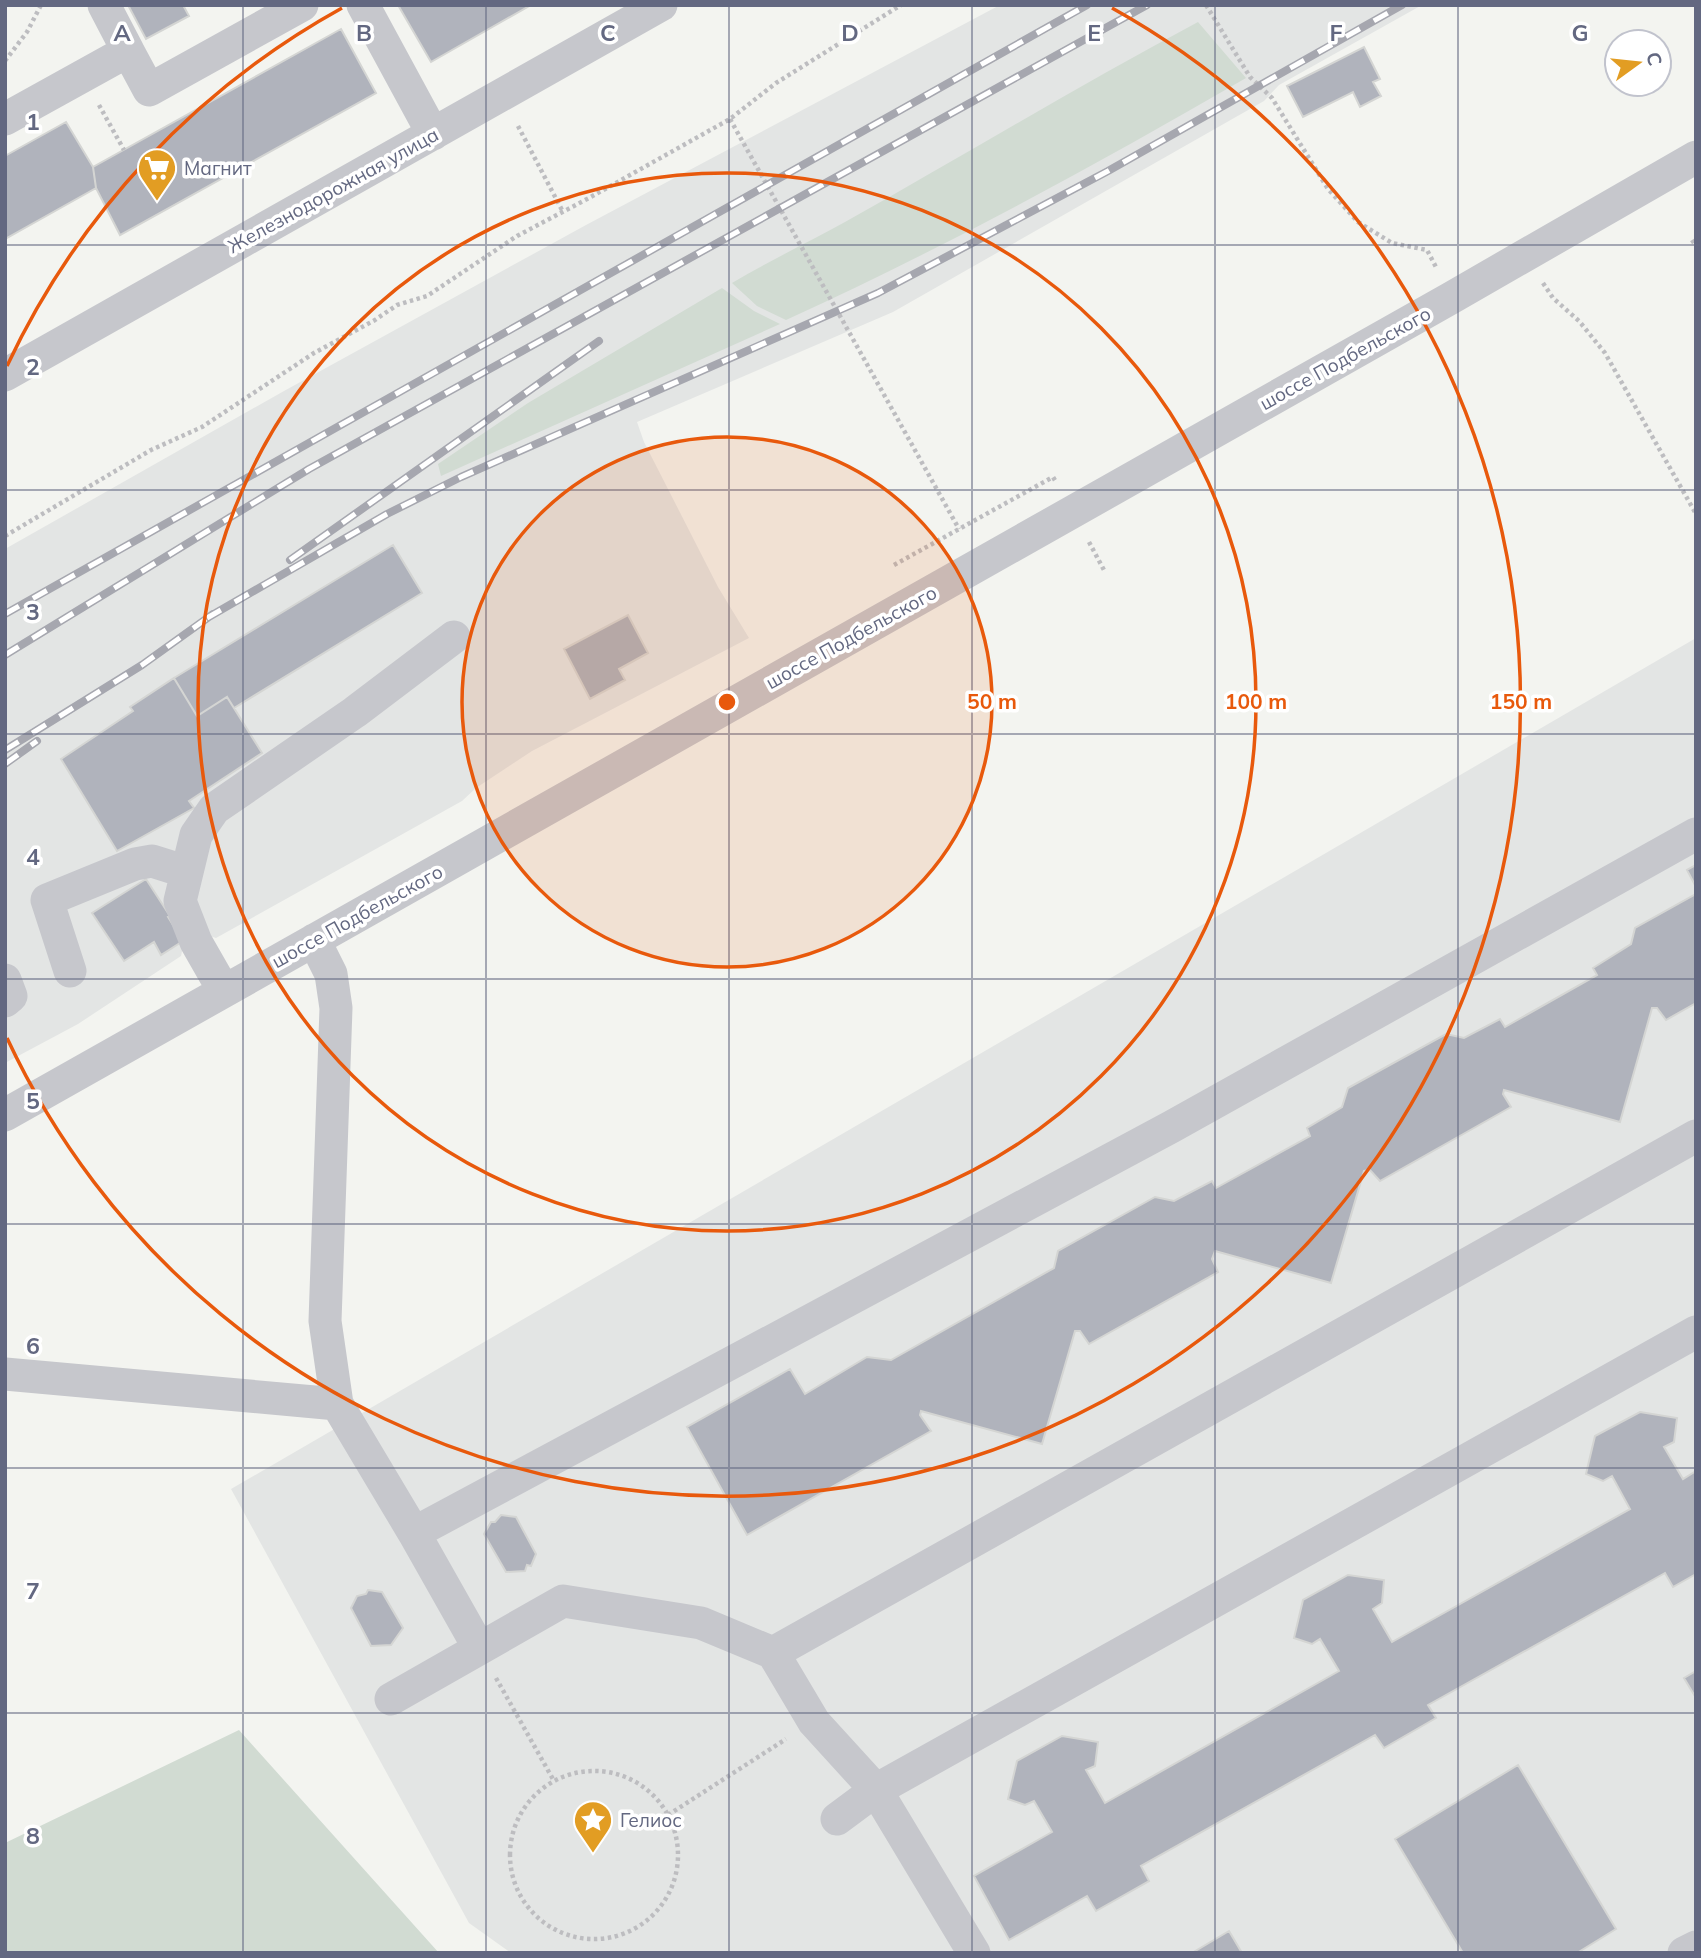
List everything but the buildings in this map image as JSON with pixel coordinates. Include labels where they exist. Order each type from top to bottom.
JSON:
[{"type":"street","points":[[104,5],[149,90],[302,5]]},
{"type":"street","points":[[363,5],[433,134]]},
{"type":"street","name":"Железнодорожная улица","points":[[5,375],[661,5]]},
{"type":"street","points":[[5,119],[128,51]]},
{"type":"street","name":"шоссе Подбельского","points":[[6,1112],[1451,298],[1696,157]]},
{"type":"street","points":[[223,991],[196,942],[180,901],[196,835],[215,809],[355,712],[454,637]]},
{"type":"street","points":[[414,1533],[1171,1127],[1696,834]]},
{"type":"street","points":[[70,971],[47,900],[135,864],[152,861],[187,872]]},
{"type":"street","points":[[314,940],[331,974],[336,1008],[325,1321],[337,1404],[479,1648]]},
{"type":"street","points":[[5,980],[11,996],[5,1002]]},
{"type":"street","points":[[773,1653],[1696,1136]]},
{"type":"street","points":[[837,1819],[876,1790],[1696,1332]]},
{"type":"street","points":[[5,1374],[337,1404]]},
{"type":"street","points":[[391,1699],[563,1601],[701,1623],[773,1653],[814,1722],[876,1790],[974,1953]]},
{"type":"street","points":[[1684,1953],[1696,1947]]},
{"type":"path","points":[[5,61],[27,32],[41,5]]},
{"type":"path","points":[[5,536],[151,450],[202,427],[314,353],[397,305],[427,296],[517,236],[730,119],[776,83],[901,5]]},
{"type":"path","points":[[1206,5],[1250,77],[1272,99],[1328,190],[1358,222],[1392,243],[1427,250]]},
{"type":"path","points":[[83,76],[124,150]]},
{"type":"path","points":[[502,95],[563,212]]},
{"type":"path","points":[[730,119],[959,529]]},
{"type":"path","points":[[1692,240],[1696,246]]},
{"type":"path","points":[[1542,281],[1553,298],[1579,321],[1605,353],[1696,514]]},
{"type":"path","points":[[479,1648],[554,1781]]},
{"type":"path","points":[[668,1815],[814,1722]]},
{"type":"path","points":[[605,1772],[630,1779],[652,1794],[668,1815],[677,1842],[677,1871],[667,1897],[649,1919],[625,1934],[597,1940],[570,1936],[544,1924],[524,1904],[513,1878],[509,1850],[516,1822],[531,1799],[554,1781],[578,1773],[605,1772]]},
{"type":"shaded area","points":[[1000,5],[1422,5],[1279,85],[1264,101],[893,312],[637,422],[644,442],[718,587],[749,638],[532,751],[476,788],[462,801],[216,938],[207,935],[183,947],[181,956],[78,1024],[5,1063],[5,549],[284,391],[586,225]]},
{"type":"shaded area","points":[[1198,22],[1246,78],[1019,205],[786,320],[757,306],[732,283],[845,222]]},
{"type":"shaded area","points":[[722,288],[754,311],[780,324],[441,476],[438,464],[528,403]]},
{"type":"shaded area","points":[[1696,638],[1696,1953],[511,1953],[469,1923],[231,1489]]},
{"type":"shaded area","points":[[239,1730],[439,1953],[5,1953],[5,1843]]},
{"type":"railway","points":[[5,614],[1087,5]]},
{"type":"railway","points":[[5,655],[309,469],[1147,5]]},
{"type":"railway","points":[[207,618],[387,514],[461,477],[878,293],[1108,171],[1402,5]]},
{"type":"railway","points":[[290,560],[599,341]]},
{"type":"railway","points":[[5,750],[142,665],[213,614]]},
{"type":"railway","points":[[5,764],[37,741]]},
{"type":"place","name":"Магнит","points":[[157,202]]},
{"type":"place","name":"Гелиос","points":[[593,1854]]}]
